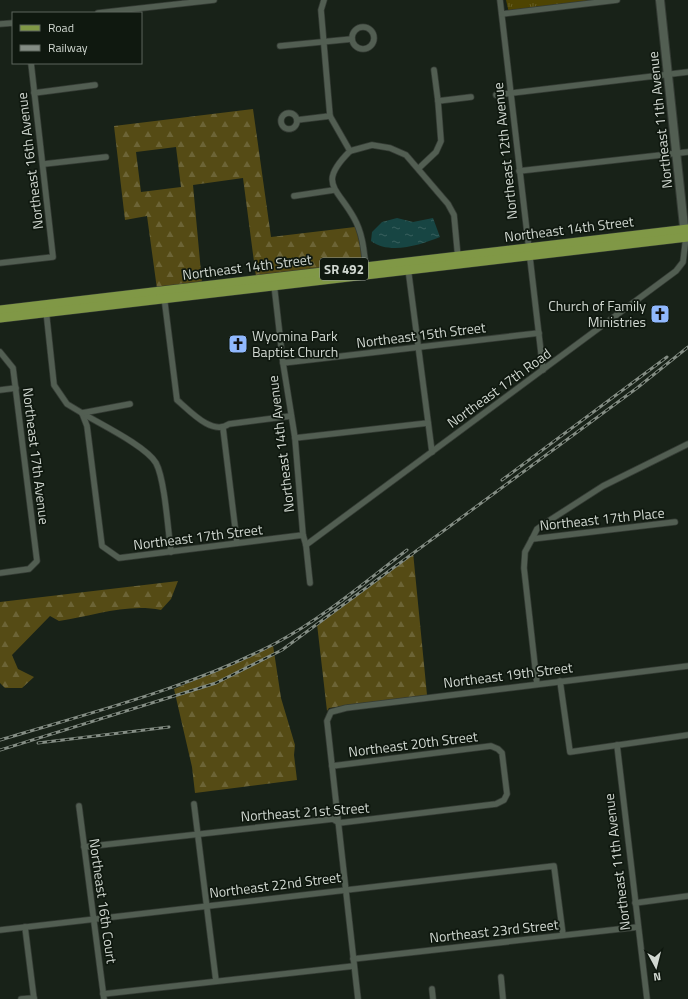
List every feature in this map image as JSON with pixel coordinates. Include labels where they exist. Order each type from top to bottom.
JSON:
[{"type":"main road","name":"Northeast 14th Street","points":[[0,318],[46,309],[687,233]]},
{"type":"main road","name":"Northeast 14th Street","points":[[0,310],[46,309]]},
{"type":"street","points":[[107,12],[214,0]]},
{"type":"street","points":[[324,0],[321,10],[330,116],[350,151]]},
{"type":"street","name":"Northeast 12th Avenue","points":[[500,0],[528,252],[543,370]]},
{"type":"street","points":[[502,14],[617,0]]},
{"type":"street","name":"Northeast 11th Avenue","points":[[660,0],[687,233]]},
{"type":"street","points":[[0,24],[12,23]]},
{"type":"street","points":[[280,46],[352,39]]},
{"type":"street","name":"Northeast 16th Avenue","points":[[0,262],[53,257],[44,164],[31,64]]},
{"type":"street","points":[[419,168],[436,152],[441,141],[434,70]]},
{"type":"street","points":[[496,94],[688,72]]},
{"type":"street","points":[[34,93],[95,85]]},
{"type":"street","points":[[438,101],[471,97]]},
{"type":"street","points":[[297,120],[330,116]]},
{"type":"street","points":[[366,271],[362,235],[354,218],[334,190],[332,176],[337,165],[350,151],[372,145],[390,148],[406,155],[419,168],[448,204],[454,215],[459,260]]},
{"type":"street","points":[[519,171],[688,152]]},
{"type":"street","points":[[44,164],[106,157]]},
{"type":"street","points":[[294,196],[334,190]]},
{"type":"street","name":"Northeast 17th Road","points":[[306,545],[676,271],[683,262],[687,233]]},
{"type":"street","points":[[408,266],[432,452]]},
{"type":"street","name":"Northeast 14th Avenue","points":[[274,282],[283,363],[295,438],[303,535]]},
{"type":"street","points":[[163,295],[177,400],[196,416],[215,428],[223,428],[229,424],[291,416]]},
{"type":"street","points":[[46,309],[54,385],[67,404],[143,450],[156,463],[161,480],[171,552]]},
{"type":"street","name":"Northeast 15th Street","points":[[283,363],[539,333]]},
{"type":"street","name":"Northeast 17th Avenue","points":[[0,352],[13,368],[37,561],[29,569],[0,573]]},
{"type":"street","points":[[0,390],[16,388]]},
{"type":"street","points":[[82,413],[130,404]]},
{"type":"street","name":"Northeast 17th Street","points":[[82,413],[87,426],[102,546],[111,554],[119,558],[303,535]]},
{"type":"street","points":[[295,438],[428,423]]},
{"type":"street","points":[[223,428],[237,543]]},
{"type":"street","points":[[538,684],[524,568],[525,552],[537,529],[600,487],[688,444]]},
{"type":"street","name":"Northeast 17th Place","points":[[532,538],[675,522]]},
{"type":"street","points":[[303,535],[306,545],[310,583]]},
{"type":"street","name":"Northeast 19th Street","points":[[332,766],[327,721],[331,712],[346,708],[688,666]]},
{"type":"street","points":[[560,681],[570,752],[688,735]]},
{"type":"street","name":"Northeast 11th Avenue","points":[[616,745],[647,999]]},
{"type":"street","name":"Northeast 20th Street","points":[[332,766],[491,746],[498,749],[502,753],[507,794],[504,800]]},
{"type":"street","points":[[332,766],[358,999]]},
{"type":"street","name":"Northeast 21st Street","points":[[84,847],[197,833],[333,819],[339,824],[496,804],[504,800]]},
{"type":"street","points":[[194,804],[208,905],[216,981]]},
{"type":"street","name":"Northeast 16th Court","points":[[79,806],[104,997]]},
{"type":"street","name":"Northeast 22nd Street","points":[[0,930],[554,866],[563,935]]},
{"type":"street","points":[[635,903],[688,896]]},
{"type":"street","points":[[21,999],[34,998],[25,927]]},
{"type":"street","name":"Northeast 23rd Street","points":[[353,959],[638,927]]},
{"type":"street","points":[[104,997],[216,981],[354,966]]},
{"type":"street","points":[[501,977],[503,999]]},
{"type":"street","points":[[432,990],[433,999]]},
{"type":"green space","points":[[506,0],[593,0],[509,13]]},
{"type":"green space","points":[[253,109],[271,237],[355,227],[360,239],[363,264],[256,277],[243,178],[193,185],[202,283],[157,289],[147,216],[125,220],[114,126]],"holes":[[[176,147],[181,187],[141,192],[136,152]]]},
{"type":"green space","points":[[413,552],[427,695],[329,708],[327,711],[317,624]]},
{"type":"green space","points":[[178,581],[171,599],[161,610],[148,608],[123,609],[59,621],[50,616],[12,655],[18,669],[34,677],[22,688],[5,688],[0,683],[0,602]]},
{"type":"green space","points":[[273,645],[281,698],[295,745],[294,755],[297,780],[195,793],[192,767],[174,689],[259,653]]},
{"type":"water","points":[[397,218],[413,222],[433,218],[440,237],[423,243],[396,248],[379,245],[371,241],[372,232],[382,222]]},
{"type":"railway","points":[[0,750],[216,683],[282,650],[637,388],[688,347]]},
{"type":"railway","points":[[502,480],[667,357]]},
{"type":"railway","points":[[0,740],[141,698],[210,673],[243,659],[276,643],[310,622],[343,599],[407,550]]},
{"type":"railway","points":[[38,743],[169,727]]},
{"type":"place","name":"Church of Family Ministries","points":[[660,314]]},
{"type":"place","name":"Wyomina Park Baptist Church","points":[[238,344]]}]
